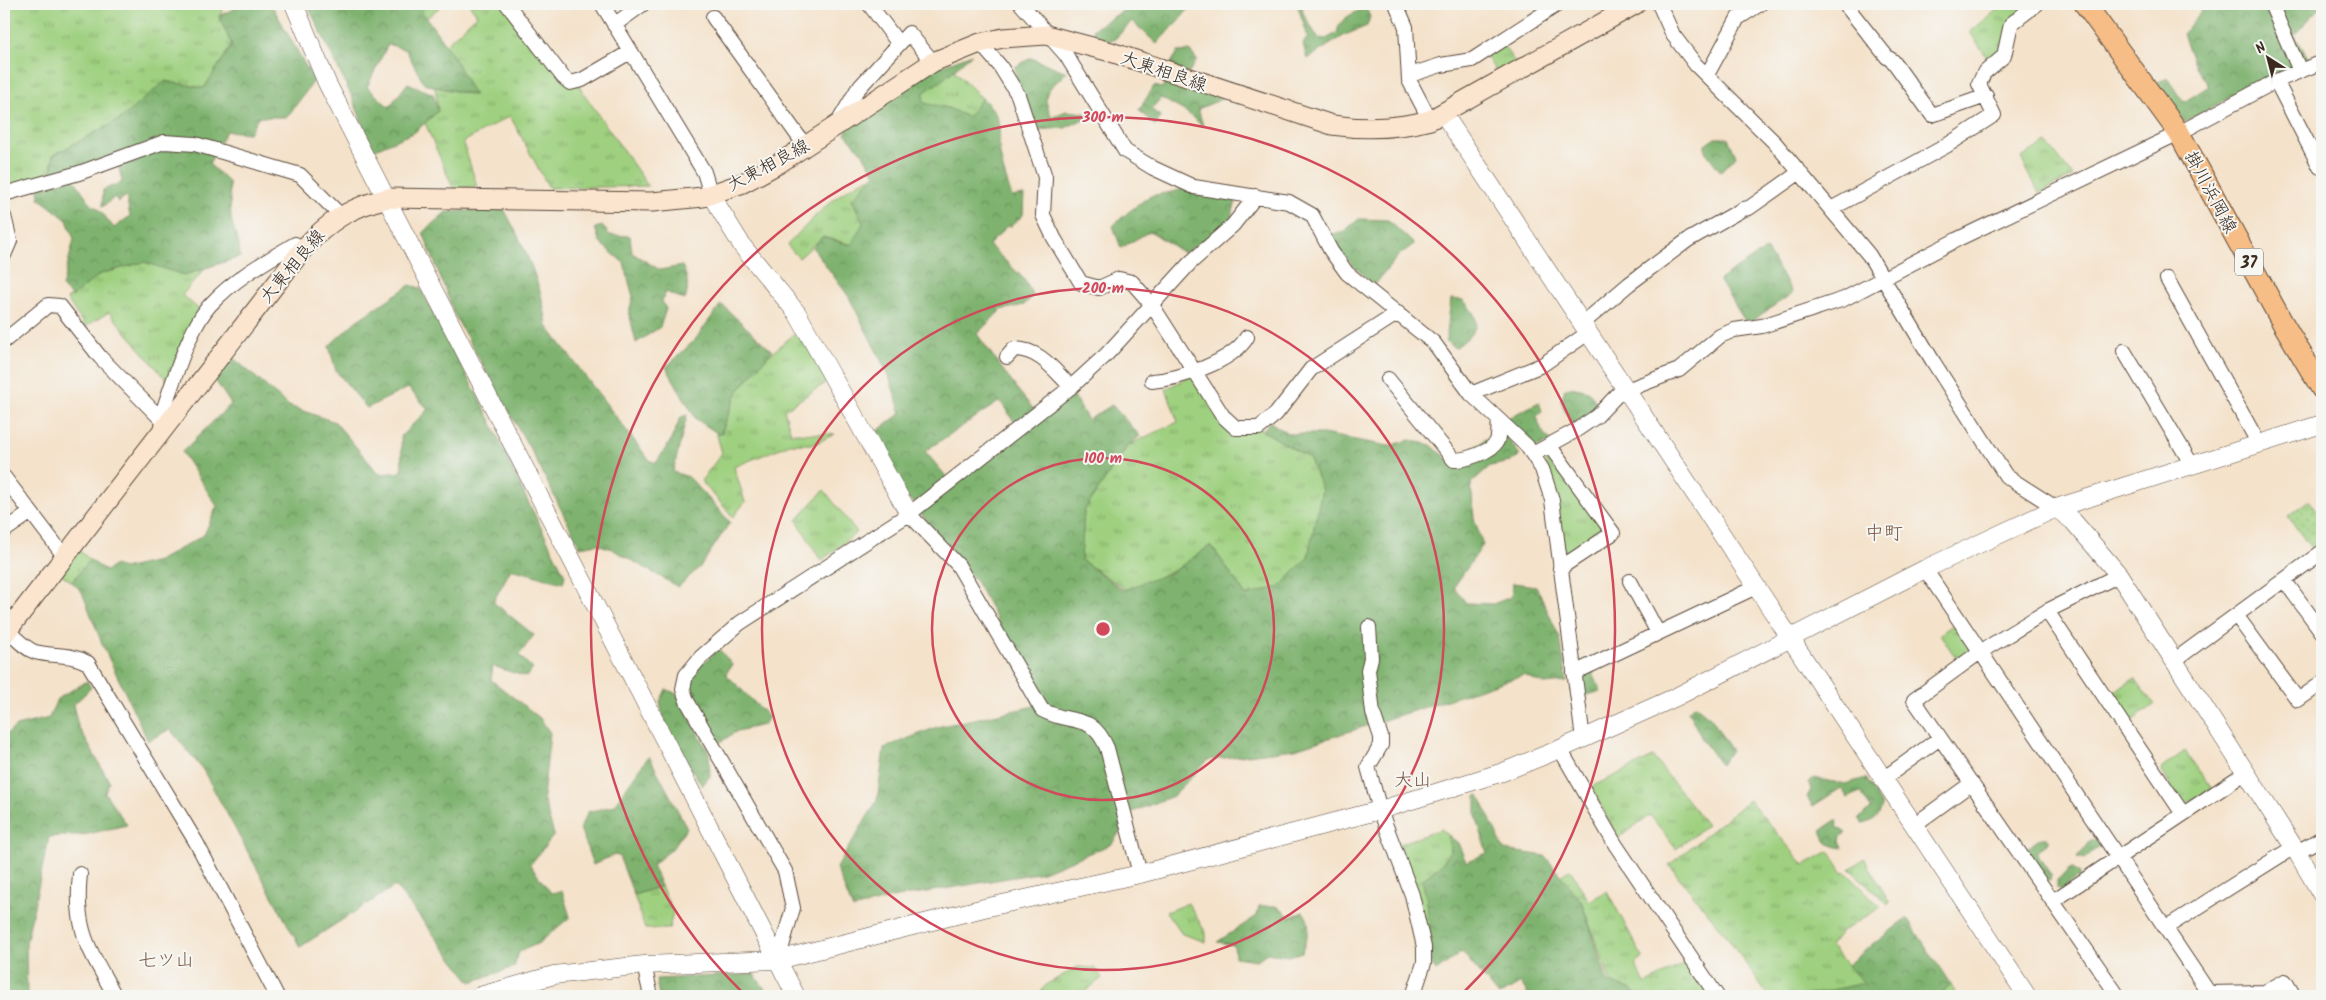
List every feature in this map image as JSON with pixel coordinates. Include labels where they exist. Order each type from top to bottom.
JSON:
[{"type":"main road","name":"大東相良線","points":[[6,632],[303,249],[327,224],[340,215],[360,206],[388,198],[652,202],[683,200],[711,195],[743,183],[806,147],[933,62],[980,43],[1003,38],[1046,35],[1111,52],[1332,125],[1359,129],[1385,129],[1437,116],[1636,4]]},
{"type":"main road","name":"掛川浜岡線","points":[[2085,4],[2179,133],[2281,320],[2322,390]]},
{"type":"street","points":[[294,4],[327,83],[388,198],[796,996]]},
{"type":"street","points":[[507,4],[563,78],[570,83],[582,80],[630,52]]},
{"type":"street","points":[[602,4],[704,172],[711,195],[743,247],[797,312],[909,514],[958,565],[1042,710],[1053,716],[1092,725],[1101,735],[1107,748],[1140,874]]},
{"type":"street","points":[[614,25],[643,4]]},
{"type":"street","points":[[868,4],[899,44]]},
{"type":"street","points":[[1021,4],[1046,35],[1066,55],[1125,151],[1153,168],[1194,187],[1289,202],[1312,215],[1331,252],[1347,273],[1434,343],[1471,394],[1533,454],[1547,481],[1552,500],[1583,739]]},
{"type":"street","points":[[1396,4],[1406,27],[1409,80],[1437,116],[1585,329],[2026,996]]},
{"type":"street","points":[[1410,75],[1441,65],[1472,60],[1558,4]]},
{"type":"street","points":[[1659,4],[1673,35],[1707,75],[1775,143],[1884,276],[1934,363],[2006,476],[2073,521],[2119,575],[2175,660],[2245,773],[2296,849],[2322,895]]},
{"type":"street","points":[[1707,75],[1738,18],[1760,4]]},
{"type":"street","points":[[1852,4],[1848,8],[1887,57],[1893,61],[1932,115],[1986,96]]},
{"type":"street","points":[[2271,4],[2300,71]]},
{"type":"street","points":[[1831,209],[1946,146],[1994,115],[1979,84],[1984,74],[2004,56],[2011,24],[2031,6]]},
{"type":"street","points":[[713,17],[806,147]]},
{"type":"street","points":[[835,127],[857,90],[909,34],[933,62]]},
{"type":"street","points":[[980,43],[1000,66],[1018,95],[1045,177],[1043,215],[1054,238],[1081,283],[1099,288],[1119,279],[1132,282],[1152,305],[1223,416],[1236,428],[1259,428],[1276,414],[1311,369],[1398,313]]},
{"type":"street","points":[[1533,454],[1590,421],[1611,398],[1679,370],[1720,336],[1734,330],[1762,326],[1844,299],[1884,276],[2179,133],[2276,81],[2322,62]]},
{"type":"street","points":[[2276,81],[2320,168]]},
{"type":"street","points":[[4,194],[80,173],[164,142],[172,142],[195,144],[300,175],[340,215]]},
{"type":"street","points":[[1471,394],[1542,365],[1585,329],[1629,284],[1688,240],[1743,209],[1749,208],[1800,172]]},
{"type":"street","points":[[778,960],[793,908],[785,871],[687,700],[683,690],[686,675],[701,657],[740,623],[909,514],[1071,387],[1106,355],[1190,263],[1233,226],[1256,196]]},
{"type":"street","points":[[4,216],[10,241],[4,255]]},
{"type":"street","points":[[170,421],[164,408],[176,371],[210,305],[234,282],[295,244],[303,249]]},
{"type":"street","points":[[2166,279],[2259,444]]},
{"type":"street","points":[[4,341],[48,305],[60,306],[100,357],[170,421]]},
{"type":"street","points":[[1152,381],[1170,379],[1214,363],[1238,349],[1247,337]]},
{"type":"street","points":[[1007,357],[1014,349],[1026,349],[1037,354],[1071,387]]},
{"type":"street","points":[[2124,351],[2192,465]]},
{"type":"street","points":[[1388,379],[1454,460],[1468,459],[1493,446],[1497,441],[1499,421]]},
{"type":"street","points":[[480,996],[554,975],[644,965],[778,960],[984,908],[1140,874],[1380,810],[1503,772],[1560,749],[1676,697],[1925,569],[2056,508],[2322,424]]},
{"type":"street","points":[[1549,445],[1613,533],[1560,568]]},
{"type":"street","points":[[4,477],[65,557]]},
{"type":"street","points":[[4,531],[30,513]]},
{"type":"street","points":[[2175,660],[2322,552]]},
{"type":"street","points":[[1925,569],[2210,995],[2265,992],[2285,981],[2294,996]]},
{"type":"street","points":[[2118,996],[1914,700],[1980,652],[2047,611],[2119,575]]},
{"type":"street","points":[[2284,580],[2322,632]]},
{"type":"street","points":[[1630,581],[1658,633]]},
{"type":"street","points":[[1574,673],[1756,587]]},
{"type":"street","points":[[2047,611],[2184,814]]},
{"type":"street","points":[[2236,615],[2298,700],[2322,683]]},
{"type":"street","points":[[1369,627],[1371,658],[1368,670],[1373,713],[1381,737],[1380,745],[1368,766],[1380,810],[1412,895],[1424,948],[1424,963],[1413,996]]},
{"type":"street","points":[[6,632],[35,652],[77,656],[88,663],[196,842],[277,996]]},
{"type":"street","points":[[1884,779],[1940,738]]},
{"type":"street","points":[[1560,749],[1614,844],[1717,996]]},
{"type":"street","points":[[2053,901],[2245,773]]},
{"type":"street","points":[[1914,825],[1972,783]]},
{"type":"street","points":[[2165,928],[2296,849],[2322,838]]},
{"type":"street","points":[[80,874],[77,902],[80,923],[85,940],[115,996]]},
{"type":"street","points":[[644,965],[651,996]]},
{"type":"green space","points":[[4,4],[226,4],[219,17],[232,45],[204,88],[165,82],[119,120],[53,155],[50,178],[4,192]]},
{"type":"green space","points":[[243,4],[271,4],[314,81],[287,117],[258,117],[249,133],[226,131],[209,164],[229,182],[231,219],[239,245],[240,257],[184,275],[144,262],[100,274],[72,297],[62,287],[74,239],[67,220],[39,198],[38,188],[73,178],[92,205],[99,209],[114,228],[130,216],[126,196],[118,202],[115,197],[102,207],[103,190],[122,182],[118,163],[51,181],[53,155],[119,120],[165,81],[204,88],[232,45],[219,16]]},
{"type":"green space","points":[[307,4],[417,4],[453,56],[474,95],[424,84],[406,50],[388,44],[367,87],[389,107],[408,83],[433,94],[438,111],[415,132],[373,150],[353,99]]},
{"type":"green space","points":[[416,4],[443,4],[427,18]]},
{"type":"green space","points":[[469,4],[507,4],[578,85],[648,186],[549,188],[510,116],[463,142],[477,186],[454,190],[425,123],[438,111],[435,87],[473,95],[445,45],[477,15]]},
{"type":"green space","points":[[1130,4],[1195,4],[1157,44],[1132,21],[1114,40],[1098,42],[1093,29],[1131,6]]},
{"type":"green space","points":[[1297,4],[1302,4],[1303,13],[1318,38],[1326,39],[1337,33],[1343,21],[1362,9],[1367,10],[1370,17],[1367,26],[1345,35],[1307,59],[1303,44],[1308,37]]},
{"type":"green space","points":[[2004,4],[2020,4],[2027,11],[2002,52],[1991,63],[1970,32]]},
{"type":"green space","points":[[2202,4],[2249,4],[2252,6],[2255,4],[2322,4],[2322,8],[2294,35],[2309,59],[2241,91],[2182,124],[2153,84],[2168,78],[2184,102],[2209,86],[2195,66],[2183,34],[2204,8]]},
{"type":"green space","points":[[1501,42],[1516,64],[1498,75],[1485,54]]},
{"type":"green space","points":[[1190,51],[1197,60],[1189,73],[1169,66],[1178,52]]},
{"type":"green space","points":[[972,54],[942,80],[923,93],[924,103],[948,108],[968,117],[982,98],[990,106],[998,120],[1003,169],[1012,197],[1024,195],[1023,215],[1011,226],[1007,226],[989,245],[1024,279],[1033,296],[1024,305],[1001,310],[977,334],[1035,411],[1017,426],[1000,401],[925,451],[949,480],[915,503],[907,499],[876,432],[901,413],[889,376],[849,297],[813,248],[822,237],[851,245],[863,223],[852,199],[875,174],[863,154],[845,133],[863,111],[933,69]]},
{"type":"green space","points":[[1031,58],[1067,72],[1051,87],[1046,96],[1046,102],[1052,117],[1066,111],[1085,113],[1086,118],[1065,128],[1032,130],[1017,82],[1015,67]]},
{"type":"green space","points":[[954,70],[982,98],[968,118],[948,108],[924,104],[922,93]]},
{"type":"green space","points":[[1167,78],[1224,98],[1198,109],[1203,126],[1186,112],[1161,98],[1151,109],[1161,117],[1155,126],[1139,110],[1154,86],[1162,88]]},
{"type":"green space","points":[[1715,138],[1728,138],[1736,156],[1721,172],[1705,151],[1705,145]]},
{"type":"green space","points":[[2047,143],[2073,176],[2039,193],[2021,158]]},
{"type":"green space","points":[[874,176],[852,199],[863,223],[853,245],[823,237],[799,258],[787,245],[838,196],[849,188]]},
{"type":"green space","points":[[1183,189],[1236,202],[1229,224],[1184,253],[1150,231],[1121,248],[1113,226],[1116,223],[1151,196]]},
{"type":"green space","points":[[504,209],[531,266],[545,310],[547,326],[649,460],[656,463],[670,442],[681,417],[687,415],[673,472],[689,477],[730,522],[701,566],[678,587],[612,549],[597,544],[580,547],[533,454],[456,318],[423,232],[446,212]]},
{"type":"green space","points":[[1359,219],[1388,220],[1414,244],[1398,256],[1374,286],[1340,252],[1326,234],[1342,233]]},
{"type":"green space","points":[[603,226],[609,235],[630,236],[632,253],[660,270],[682,266],[686,274],[685,300],[666,292],[662,301],[666,309],[660,327],[636,343],[629,312],[633,297],[624,263],[600,243],[595,228]]},
{"type":"green space","points":[[1766,249],[1793,293],[1747,324],[1719,280]]},
{"type":"green space","points":[[144,262],[184,275],[205,269],[182,295],[201,311],[169,383],[109,312],[85,327],[67,299],[100,274]]},
{"type":"green space","points":[[410,285],[420,288],[491,421],[513,472],[565,575],[563,583],[511,569],[493,602],[534,635],[519,655],[533,669],[526,677],[493,666],[491,680],[540,718],[550,733],[543,797],[554,835],[530,865],[551,893],[562,891],[570,917],[539,943],[519,952],[514,967],[471,982],[395,886],[300,947],[203,770],[170,729],[148,741],[103,646],[82,592],[72,582],[90,560],[106,571],[115,565],[123,569],[158,561],[204,535],[217,506],[182,452],[231,404],[213,377],[231,356],[289,406],[335,422],[379,474],[402,472],[401,436],[428,409],[408,388],[367,408],[336,371],[329,346],[356,321]]},
{"type":"green space","points":[[1451,299],[1463,300],[1474,314],[1476,320],[1476,326],[1473,331],[1455,348],[1446,341]]},
{"type":"green space","points":[[721,304],[772,351],[737,392],[720,435],[696,419],[666,367],[695,340]]},
{"type":"green space","points":[[799,330],[827,382],[784,410],[791,433],[835,434],[814,444],[790,444],[734,467],[745,502],[733,517],[701,481],[722,453],[716,432],[721,434],[737,392],[767,357]]},
{"type":"green space","points":[[1195,373],[1225,427],[1259,428],[1310,459],[1322,490],[1308,557],[1281,586],[1249,600],[1211,545],[1177,569],[1128,591],[1081,560],[1084,511],[1128,445],[1178,422],[1166,389]]},
{"type":"green space","points":[[1571,387],[1588,391],[1597,403],[1591,411],[1589,419],[1578,426],[1570,422],[1561,401],[1565,389]]},
{"type":"green space","points":[[1070,390],[1088,420],[1112,405],[1140,436],[1128,445],[1084,511],[1081,560],[1123,590],[1173,572],[1211,545],[1246,596],[1281,586],[1308,557],[1322,490],[1310,459],[1262,430],[1270,422],[1289,434],[1323,434],[1388,446],[1410,440],[1431,445],[1452,463],[1500,429],[1520,455],[1510,462],[1490,466],[1471,483],[1474,518],[1483,545],[1454,587],[1466,603],[1493,604],[1511,597],[1513,583],[1536,586],[1560,638],[1567,682],[1544,684],[1524,675],[1295,749],[1208,760],[1173,796],[1132,812],[1112,844],[1043,872],[892,898],[853,909],[836,868],[877,801],[884,748],[937,727],[1035,706],[996,618],[977,583],[917,509]]},
{"type":"green space","points":[[1539,402],[1542,411],[1537,416],[1539,423],[1551,441],[1535,449],[1506,419]]},
{"type":"green space","points":[[1549,449],[1606,529],[1565,555],[1554,481],[1542,454]]},
{"type":"green space","points":[[824,490],[857,532],[821,561],[797,520]]},
{"type":"green space","points":[[2308,501],[2322,518],[2322,543],[2312,550],[2288,516]]},
{"type":"green space","points":[[80,551],[90,560],[72,582],[61,574]]},
{"type":"green space","points":[[1953,625],[1969,648],[1965,656],[1958,661],[1940,634]]},
{"type":"green space","points":[[719,649],[732,664],[726,674],[769,717],[764,725],[737,731],[719,743],[690,684],[692,673]]},
{"type":"green space","points":[[1595,669],[1593,675],[1601,691],[1584,696],[1585,677]]},
{"type":"green space","points":[[2135,678],[2154,705],[2129,723],[2110,695]]},
{"type":"green space","points":[[87,681],[91,688],[73,705],[78,726],[109,781],[105,793],[127,825],[88,834],[49,837],[26,943],[27,994],[4,996],[4,826],[10,821],[4,812],[4,737],[16,726],[49,718],[57,699]]},
{"type":"green space","points":[[666,689],[677,694],[709,753],[710,776],[702,786],[664,723],[660,702]]},
{"type":"green space","points":[[1695,705],[1711,718],[1731,750],[1721,765],[1703,741],[1688,711]]},
{"type":"green space","points":[[2185,751],[2212,789],[2183,805],[2161,772],[2162,768]]},
{"type":"green space","points":[[649,756],[687,828],[671,850],[652,865],[661,886],[634,895],[619,856],[613,855],[593,865],[580,828],[588,812],[613,806]]},
{"type":"green space","points":[[1653,757],[1707,825],[1676,849],[1650,815],[1618,838],[1591,787]]},
{"type":"green space","points":[[1813,778],[1845,784],[1866,778],[1882,806],[1878,815],[1863,824],[1859,818],[1871,809],[1860,792],[1848,798],[1841,788],[1813,806],[1807,797],[1811,790],[1809,783]]},
{"type":"green space","points":[[1479,795],[1504,850],[1545,856],[1581,901],[1608,982],[1630,989],[1640,996],[1529,996],[1521,983],[1499,996],[1462,952],[1436,971],[1431,963],[1427,900],[1422,880],[1439,867],[1451,851],[1448,835],[1458,843],[1466,862],[1487,853],[1476,815],[1476,796]]},
{"type":"green space","points":[[1749,800],[1804,865],[1829,851],[1843,873],[1845,871],[1881,907],[1840,933],[1830,946],[1864,983],[1811,996],[1768,996],[1728,938],[1669,865]]},
{"type":"green space","points":[[1838,820],[1837,827],[1846,833],[1841,836],[1840,842],[1843,848],[1828,843],[1821,830]]},
{"type":"green space","points":[[1442,829],[1448,835],[1451,851],[1439,867],[1422,880],[1427,900],[1430,943],[1399,844]]},
{"type":"green space","points":[[2041,838],[2048,838],[2050,841],[2036,853],[2051,875],[2050,880],[2044,881],[2024,850]]},
{"type":"green space","points":[[2098,838],[2102,844],[2084,859],[2078,857],[2088,843]]},
{"type":"green space","points":[[1864,858],[1890,903],[1888,904],[1850,869]]},
{"type":"green space","points":[[2071,868],[2080,873],[2080,876],[2061,890],[2057,888],[2057,880]]},
{"type":"green space","points":[[1570,869],[1589,901],[1607,891],[1643,958],[1635,964],[1645,984],[1687,962],[1709,996],[1640,996],[1630,989],[1611,983],[1581,901],[1559,877]]},
{"type":"green space","points":[[661,886],[673,912],[669,929],[645,929],[634,895]]},
{"type":"green space","points":[[1188,903],[1206,933],[1206,942],[1182,934],[1166,912]]},
{"type":"green space","points":[[1259,906],[1277,906],[1290,917],[1303,912],[1309,926],[1302,952],[1289,956],[1267,953],[1257,960],[1235,957],[1234,945],[1217,942],[1257,916]]},
{"type":"green space","points":[[1907,918],[1951,985],[1939,996],[1804,996],[1864,983],[1847,965]]},
{"type":"green space","points":[[1078,967],[1095,968],[1102,978],[1079,996],[1037,996],[1047,984]]},
{"type":"green space","points":[[754,974],[770,996],[659,996],[656,979]]},
{"type":"green space","points":[[1951,985],[1957,996],[1939,996]]},
{"type":"district","name":"中町","points":[[1884,532]]},
{"type":"district","name":"大山","points":[[1413,779]]},
{"type":"district","name":"七ツ山","points":[[166,959]]}]
